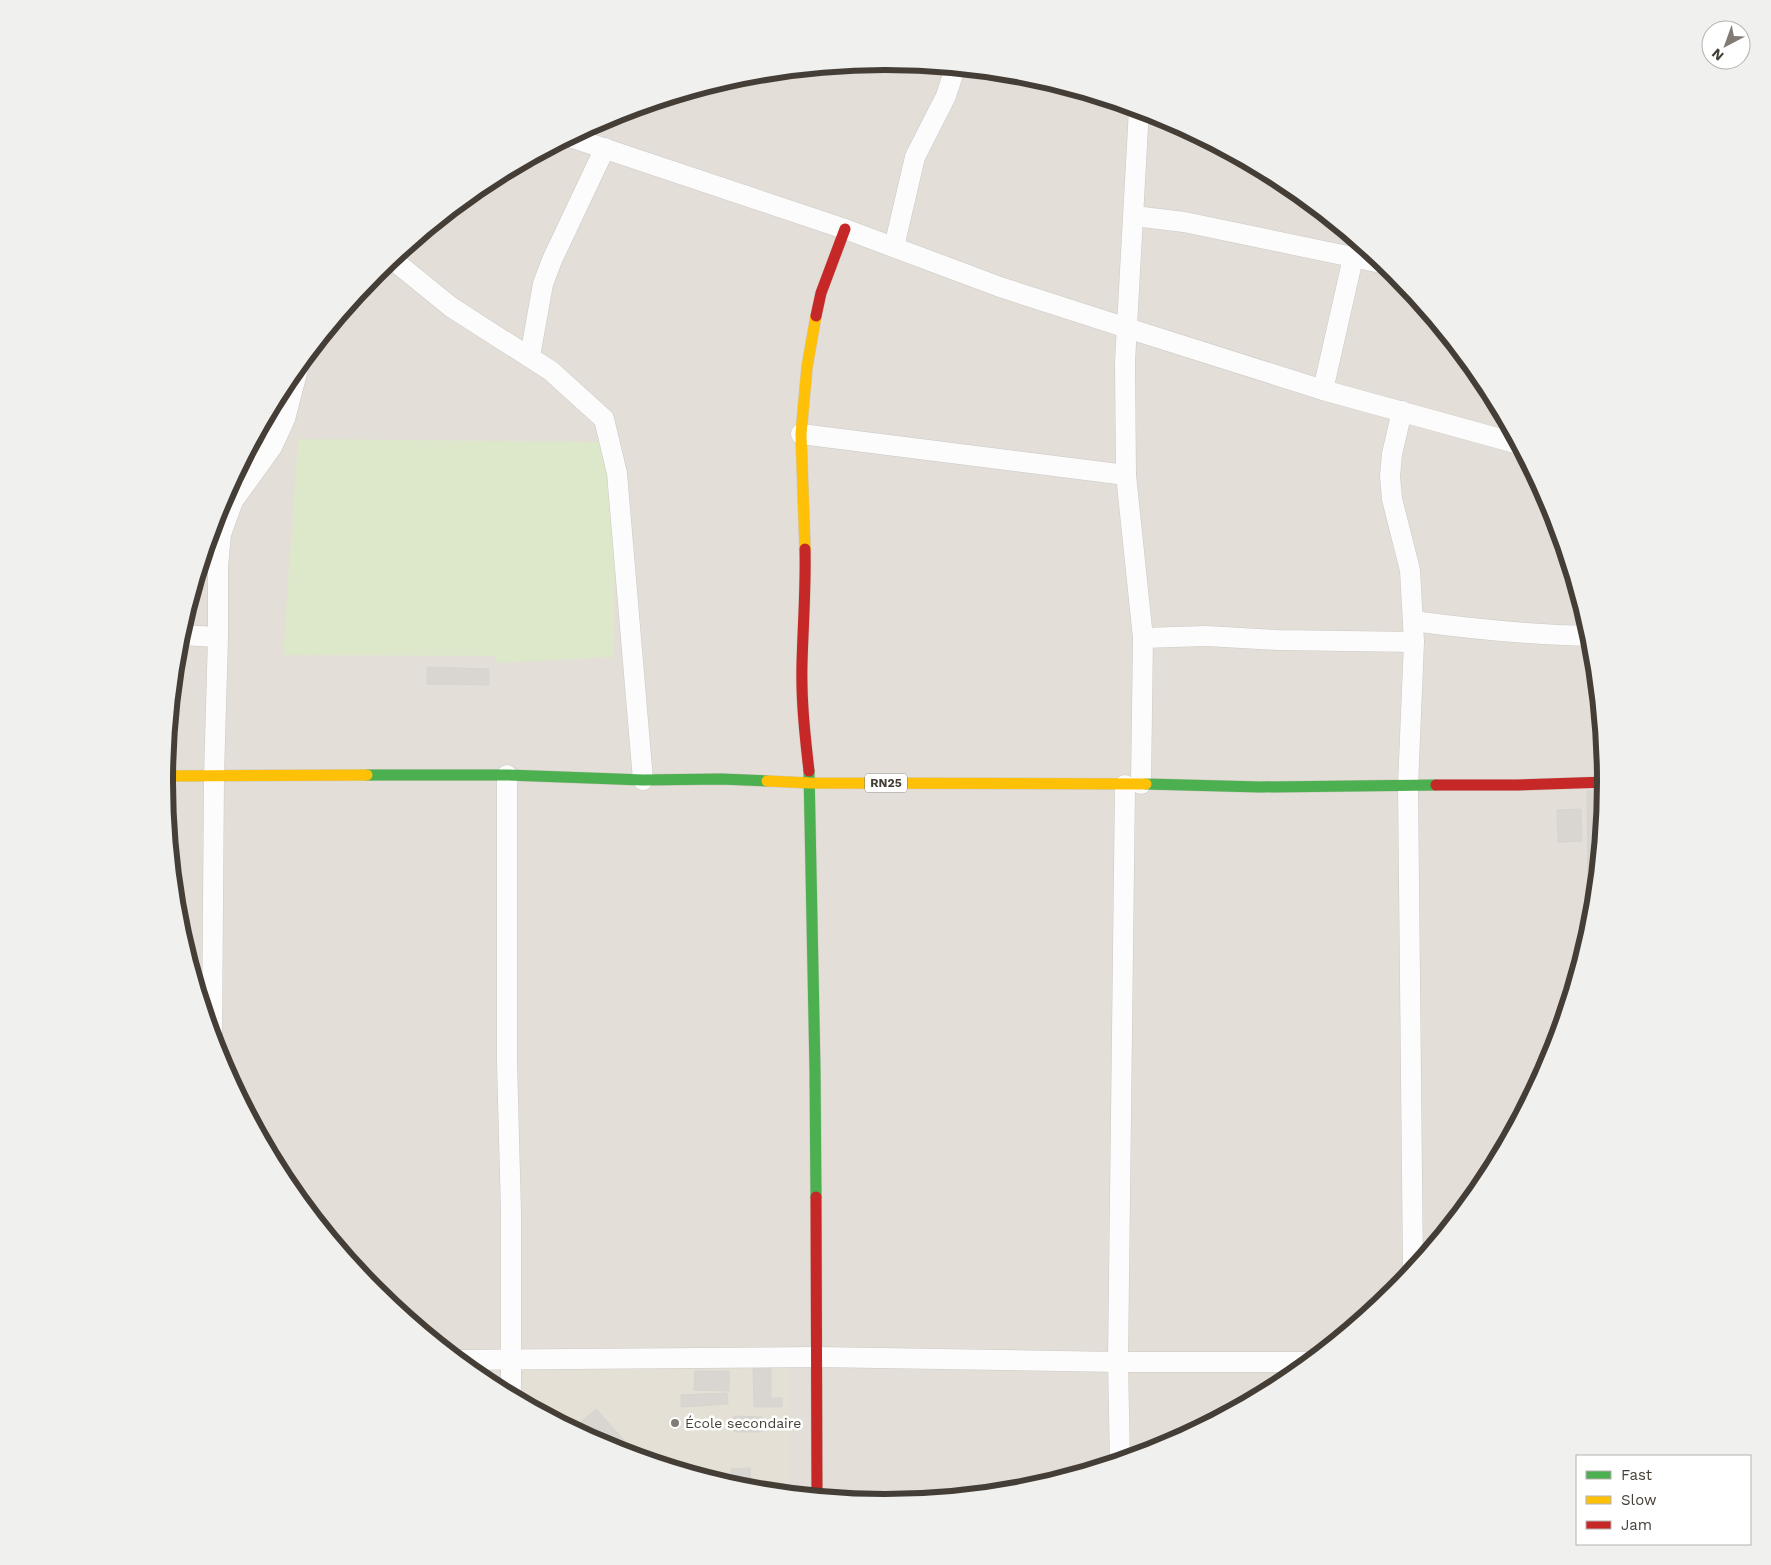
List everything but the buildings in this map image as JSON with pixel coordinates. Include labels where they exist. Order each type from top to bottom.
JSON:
[{"type":"main road","points":[[817,1491],[815,1070],[810,783],[804,724],[802,665],[806,588],[806,510],[801,434],[807,368],[813,329],[822,292],[844,229]]},
{"type":"main road","name":"RN25","points":[[173,776],[507,775],[810,783],[1133,784],[1260,787],[1517,785],[1598,782]]},
{"type":"street","points":[[894,248],[915,157],[946,96],[953,74]]},
{"type":"street","points":[[1120,1455],[1118,1362],[1133,784],[1143,638],[1126,474],[1127,328],[1139,117]]},
{"type":"street","points":[[578,139],[844,229],[1000,287],[1323,390],[1512,442]]},
{"type":"street","points":[[530,356],[543,284],[552,260],[605,148]]},
{"type":"street","points":[[1134,216],[1184,222],[1370,261]]},
{"type":"street","points":[[1323,390],[1353,258]]},
{"type":"street","points":[[398,264],[451,307],[551,371],[604,419],[617,473],[643,780]]},
{"type":"street","points":[[212,1015],[214,776],[220,534],[233,501],[272,447],[285,419],[296,383]]},
{"type":"street","points":[[1402,411],[1392,454],[1390,476],[1392,499],[1410,570],[1414,642],[1408,785],[1413,1261]]},
{"type":"street","points":[[801,434],[1126,474]]},
{"type":"street","points":[[249,461],[252,476]]},
{"type":"street","points":[[1413,621],[1535,635],[1582,636]]},
{"type":"street","points":[[189,635],[218,637]]},
{"type":"street","points":[[1143,638],[1206,636],[1278,640],[1414,642]]},
{"type":"street","points":[[507,775],[507,1061],[511,1212],[511,1389]]},
{"type":"street","points":[[469,1360],[816,1357],[1118,1362],[1299,1362]]},
{"type":"shaded area","points":[[886,70],[932,72],[978,76],[1070,94],[1158,124],[1201,143],[1242,165],[1319,217],[1389,279],[1421,313],[1451,349],[1503,426],[1525,467],[1560,553],[1574,598],[1592,690],[1598,782],[1596,829],[1592,875],[1574,967],[1544,1055],[1525,1098],[1503,1139],[1451,1216],[1389,1286],[1355,1318],[1319,1348],[1242,1400],[1201,1422],[1115,1457],[1070,1471],[978,1489],[886,1495],[839,1493],[793,1489],[701,1471],[613,1441],[570,1422],[529,1400],[452,1348],[382,1286],[350,1252],[320,1216],[268,1139],[246,1098],[211,1012],[197,967],[179,875],[173,782],[175,736],[179,690],[197,598],[227,510],[246,467],[268,426],[320,349],[382,279],[416,247],[452,217],[529,165],[570,143],[656,108],[701,94],[793,76]]},
{"type":"shaded area","name":"École secondaire","points":[[514,1361],[788,1361],[789,1488],[701,1471],[656,1457],[570,1422],[514,1390]]},
{"type":"green space","points":[[298,439],[603,442],[615,483],[614,657],[497,663],[494,656],[283,655]]},
{"type":"traffic: fast","points":[[809,771],[816,1197]]},
{"type":"traffic: fast","points":[[367,775],[507,775],[643,780],[721,779],[767,781]]},
{"type":"traffic: fast","points":[[1146,784],[1260,787],[1436,785]]},
{"type":"traffic: slow","points":[[805,549],[801,434],[807,367],[816,316]]},
{"type":"traffic: slow","points":[[173,776],[367,775]]},
{"type":"traffic: slow","points":[[767,781],[810,783],[1146,784]]},
{"type":"traffic: jam","points":[[816,316],[821,293],[845,229]]},
{"type":"traffic: jam","points":[[805,549],[802,677],[809,771]]},
{"type":"traffic: jam","points":[[1436,785],[1598,782]]},
{"type":"traffic: jam","points":[[816,1197],[817,1491]]},
{"type":"place","name":"École secondaire","points":[[675,1423]]}]
